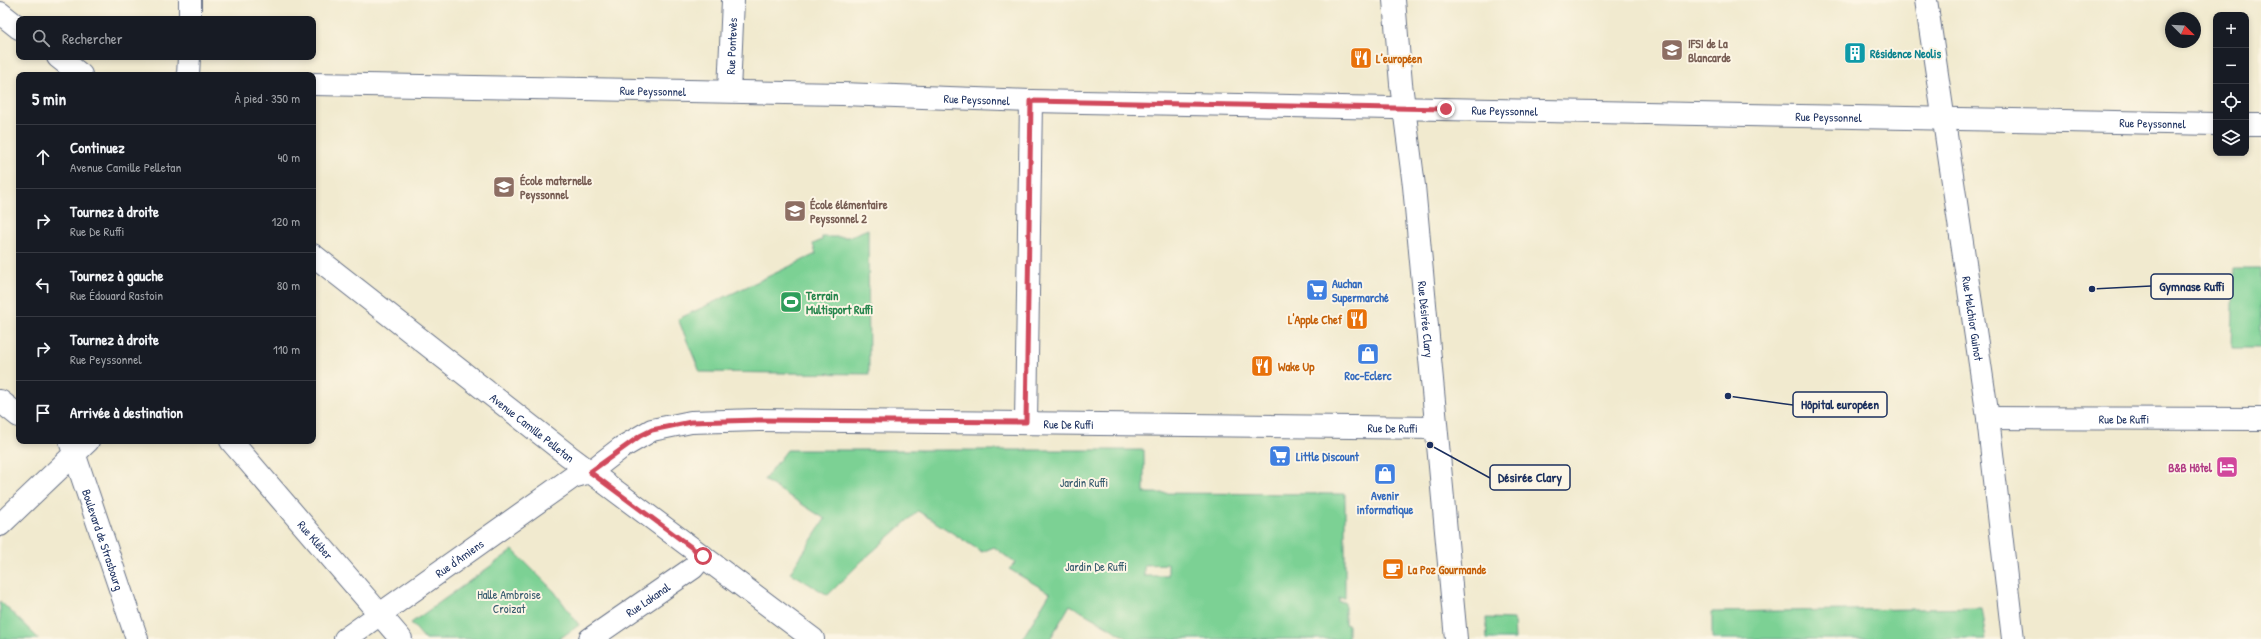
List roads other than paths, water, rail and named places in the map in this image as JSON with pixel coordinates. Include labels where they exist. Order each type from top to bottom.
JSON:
[{"type":"street","points":[[190,0],[190,16]]},
{"type":"street","name":"Rue Pontevès","points":[[729,91],[733,0]]},
{"type":"street","name":"Rue Désirée Clary","points":[[1394,0],[1404,108],[1412,162],[1456,639]]},
{"type":"street","name":"Rue Melchior Guinot","points":[[1926,0],[1942,119],[1988,418],[2013,639]]},
{"type":"street","points":[[0,13],[16,26]]},
{"type":"street","points":[[62,60],[77,72]]},
{"type":"street","points":[[188,72],[189,60]]},
{"type":"street","name":"Rue Peyssonnel","points":[[316,84],[729,91],[932,96],[1031,101],[2213,124]]},
{"type":"street","points":[[1026,422],[1031,101]]},
{"type":"street","points":[[2249,124],[2261,125]]},
{"type":"street","name":"Avenue Camille Pelletan","points":[[316,257],[582,475],[703,556],[813,639]]},
{"type":"street","points":[[0,402],[16,414]]},
{"type":"street","name":"Rue De Ruffi","points":[[1988,418],[2261,418]]},
{"type":"street","name":"Rue De Ruffi","points":[[582,475],[640,436],[652,430],[691,422],[759,420],[1026,422],[1436,428]]},
{"type":"street","name":"Rue Kléber","points":[[233,444],[401,639]]},
{"type":"street","points":[[0,525],[77,446]]},
{"type":"street","name":"Boulevard de Strasbourg","points":[[77,446],[137,639]]},
{"type":"street","name":"Rue d'Amiens","points":[[345,639],[379,614],[582,475]]},
{"type":"street","name":"Rue Lakanal","points":[[590,639],[694,568],[703,556]]},
{"type":"place","name":"IFSI de La Blancarde","points":[[1672,50]]},
{"type":"place","name":"Résidence Neolis","points":[[1855,53]]},
{"type":"place","name":"L’européen","points":[[1361,58]]},
{"type":"place","name":"École maternelle Peyssonnel","points":[[504,187]]},
{"type":"place","name":"École élémentaire Peyssonnel 2","points":[[795,211]]},
{"type":"place","name":"Gymnase Ruffi","points":[[2092,289]]},
{"type":"place","name":"Auchan Supermarché","points":[[1317,290]]},
{"type":"place","name":"Terrain Multisport Ruffi","points":[[791,302]]},
{"type":"place","name":"L'Apple Chef","points":[[1357,319]]},
{"type":"place","name":"Roc-Eclerc","points":[[1368,354]]},
{"type":"place","name":"Wake Up","points":[[1262,366]]},
{"type":"place","name":"Hôpital européen","points":[[1728,396]]},
{"type":"place","name":"Désirée Clary","points":[[1430,445]]},
{"type":"place","name":"Little Discount","points":[[1280,456]]},
{"type":"place","name":"B&B Hôtel","points":[[2227,467]]},
{"type":"place","name":"Avenir informatique","points":[[1385,474]]},
{"type":"place","name":"La Poz Gourmande","points":[[1393,569]]},
{"type":"park label","name":"Jardin Ruffi","points":[[1084,482]]},
{"type":"park label","name":"Jardin De Ruffi","points":[[1096,566]]},
{"type":"park label","name":"Halle Ambroise Croizat","points":[[509,601]]}]
